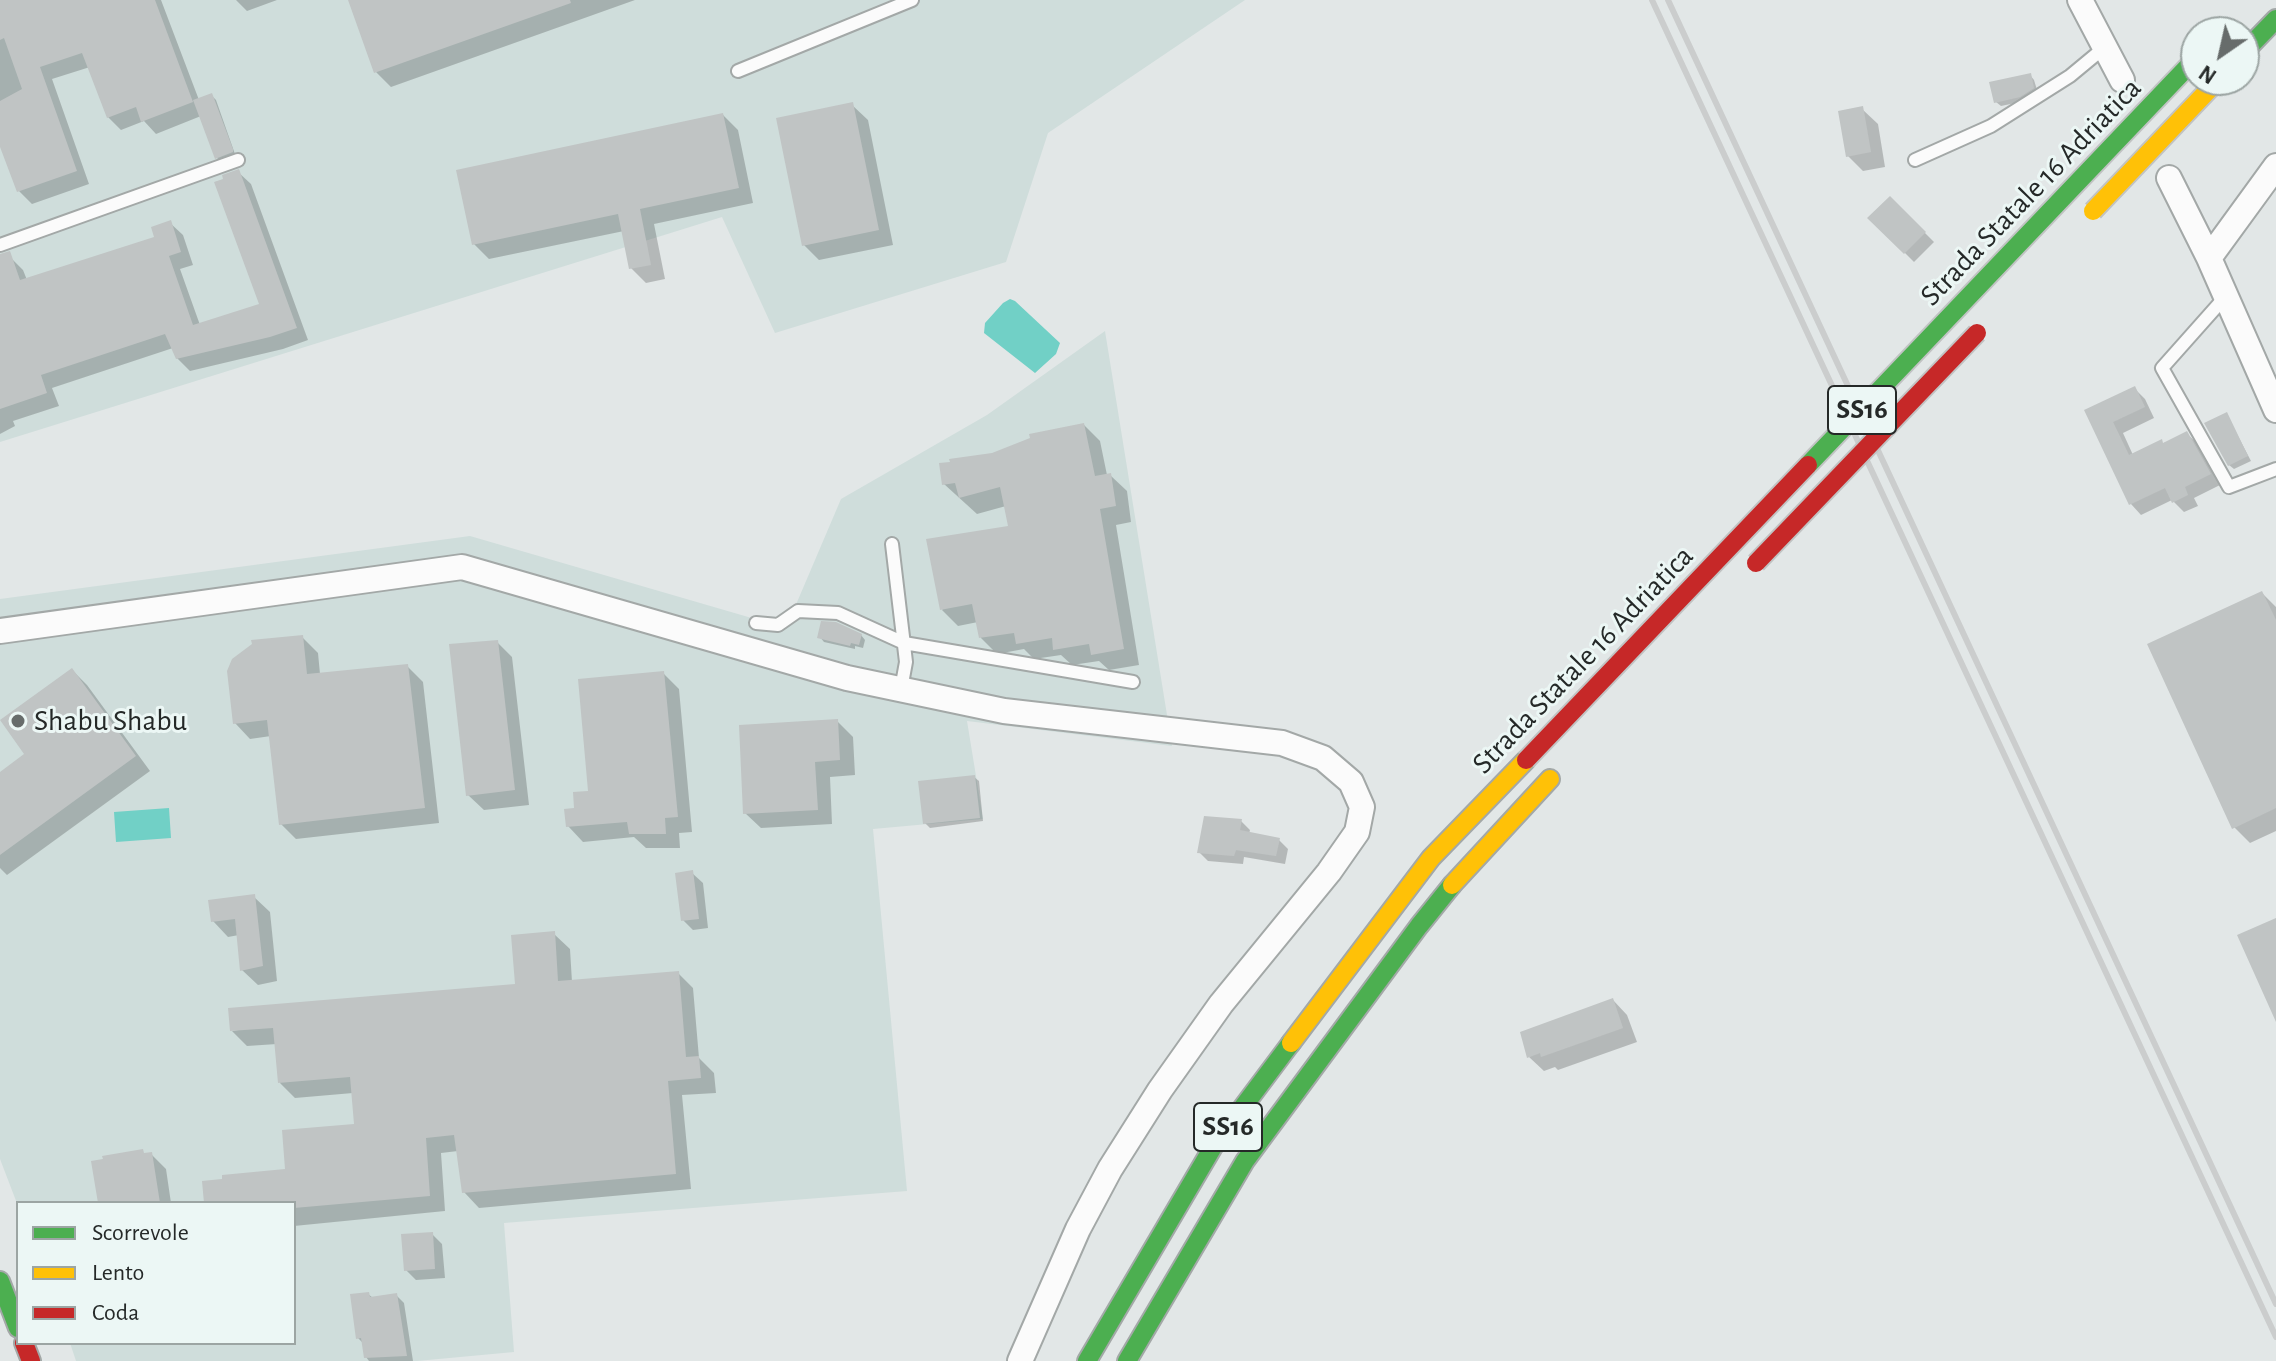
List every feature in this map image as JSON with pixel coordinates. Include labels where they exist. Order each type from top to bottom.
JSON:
[{"type":"main road","points":[[2260,36],[2276,19]]},
{"type":"main road","name":"Strada Statale 16 Adriatica","points":[[1087,1361],[1213,1147],[1431,858],[2180,75]]},
{"type":"main road","name":"Strada Statale 16 Adriatica","points":[[2076,229],[2203,96]]},
{"type":"main road","name":"Strada Statale 16 Adriatica","points":[[1743,577],[1992,317]]},
{"type":"main road","name":"Strada Statale 16 Adriatica","points":[[1127,1361],[1245,1161],[1419,926],[1456,881],[1555,774]]},
{"type":"main road","points":[[0,1281],[16,1323]]},
{"type":"street","points":[[2080,0],[2122,80]]},
{"type":"street","points":[[2209,258],[2276,166]]},
{"type":"street","points":[[2169,178],[2209,258],[2276,410]]},
{"type":"street","points":[[0,631],[462,567],[847,678],[1004,711],[1282,743],[1323,758],[1351,782],[1362,807],[1357,832],[1329,872],[1221,1004],[1160,1090],[1110,1169],[1078,1229],[1020,1361]]},
{"type":"lane","points":[[738,71],[912,0]]},
{"type":"lane","points":[[1915,160],[1991,126],[2070,76],[2105,47]]},
{"type":"lane","points":[[0,245],[238,160]]},
{"type":"lane","points":[[2226,296],[2162,368],[2229,487],[2276,469]]},
{"type":"lane","points":[[892,544],[906,662],[901,689]]},
{"type":"lane","points":[[756,623],[778,625],[798,611],[838,613],[904,643],[1133,682]]},
{"type":"shaded area","points":[[0,0],[1245,0],[1048,133],[1006,262],[775,333],[722,217],[0,442]]},
{"type":"shaded area","points":[[1105,331],[1172,746],[967,721],[983,819],[873,829],[907,1191],[504,1223],[514,1352],[417,1361],[76,1361],[71,1345],[296,1345],[296,1201],[16,1201],[0,1159],[0,599],[470,536],[786,628],[841,499],[987,415]]},
{"type":"water","points":[[1010,299],[1060,343],[1056,354],[1035,373],[984,333],[985,323]]},
{"type":"water","points":[[169,808],[171,838],[116,842],[114,812]]},
{"type":"building","points":[[0,0],[155,0],[193,102],[141,122],[136,107],[107,118],[82,53],[40,67],[77,171],[17,192],[0,147],[0,101],[22,89],[4,38],[0,40]]},
{"type":"building","points":[[348,0],[570,0],[571,3],[374,73]]},
{"type":"building","points":[[2031,73],[2034,88],[2020,97],[1994,103],[1989,82]]},
{"type":"building","points":[[212,93],[233,149],[233,152],[215,159],[193,100]]},
{"type":"building","points":[[853,102],[879,230],[802,246],[776,118]]},
{"type":"building","points":[[1863,106],[1871,152],[1846,157],[1838,111]]},
{"type":"building","points":[[723,113],[739,188],[640,209],[651,265],[629,269],[618,214],[472,245],[456,170]]},
{"type":"building","points":[[239,169],[297,328],[176,359],[165,334],[41,375],[47,393],[0,409],[0,254],[10,251],[20,280],[154,237],[151,227],[171,220],[181,252],[169,256],[193,325],[259,304],[214,182],[223,179],[222,175]]},
{"type":"building","points":[[1890,196],[1926,232],[1904,254],[1867,218]]},
{"type":"building","points":[[2135,386],[2145,407],[2113,422],[2129,455],[2187,431],[2211,474],[2185,487],[2188,495],[2172,503],[2165,488],[2129,505],[2084,410]]},
{"type":"building","points":[[2227,412],[2248,456],[2228,466],[2204,423]]},
{"type":"building","points":[[1084,423],[1095,476],[1111,473],[1116,506],[1100,509],[1124,649],[1091,655],[1089,644],[1053,650],[1052,638],[1016,644],[1014,633],[979,638],[972,604],[940,610],[926,539],[1008,526],[1000,487],[959,498],[955,483],[942,485],[939,463],[992,453],[1030,438],[1029,434]]},
{"type":"building","points":[[2262,591],[2276,620],[2276,808],[2232,829],[2147,644]]},
{"type":"building","points":[[821,621],[836,622],[862,634],[859,645],[851,643],[850,646],[817,638]]},
{"type":"building","points":[[303,635],[307,674],[408,664],[425,808],[279,825],[267,720],[233,724],[227,671],[232,659],[252,644],[251,640]]},
{"type":"building","points":[[498,640],[515,790],[466,796],[449,644]]},
{"type":"building","points":[[72,668],[136,756],[0,855],[0,772],[24,754],[0,720]]},
{"type":"building","points":[[664,671],[678,817],[665,818],[666,834],[629,834],[627,822],[566,827],[564,809],[574,808],[573,792],[588,791],[578,679]]},
{"type":"building","points":[[838,719],[840,760],[815,762],[818,810],[743,814],[739,725]]},
{"type":"building","points":[[975,775],[980,818],[923,824],[918,781]]},
{"type":"building","points":[[1204,816],[1242,819],[1240,830],[1280,838],[1276,856],[1236,850],[1234,856],[1197,853]]},
{"type":"building","points":[[693,870],[699,919],[681,921],[675,873]]},
{"type":"building","points":[[255,894],[263,966],[240,971],[235,919],[211,922],[208,900]]},
{"type":"building","points":[[2276,918],[2276,1022],[2237,935]]},
{"type":"building","points":[[555,931],[558,981],[679,971],[686,1057],[699,1056],[701,1078],[668,1081],[676,1174],[462,1193],[454,1135],[426,1138],[430,1196],[296,1208],[296,1201],[204,1201],[202,1181],[222,1179],[222,1175],[285,1169],[282,1130],[354,1124],[350,1077],[278,1083],[273,1028],[230,1031],[228,1008],[515,984],[511,935]]},
{"type":"building","points":[[1613,998],[1623,1028],[1541,1057],[1540,1053],[1527,1058],[1520,1032]]},
{"type":"building","points":[[143,1149],[144,1153],[152,1152],[160,1201],[98,1201],[91,1161],[103,1159],[102,1156]]},
{"type":"building","points":[[433,1232],[435,1269],[404,1271],[401,1234]]},
{"type":"building","points":[[369,1292],[370,1297],[397,1293],[407,1356],[364,1358],[361,1338],[356,1339],[350,1294]]},
{"type":"railway","points":[[1652,0],[2276,1337]]},
{"type":"railway","points":[[1668,0],[2276,1304]]},
{"type":"traffic: fast","points":[[2260,36],[2276,19]]},
{"type":"traffic: fast","points":[[1808,465],[2180,75]]},
{"type":"traffic: fast","points":[[1127,1361],[1245,1161],[1452,885]]},
{"type":"traffic: fast","points":[[1087,1361],[1213,1147],[1291,1043]]},
{"type":"traffic: fast","points":[[0,1281],[16,1323]]},
{"type":"traffic: slow","points":[[2093,211],[2203,96]]},
{"type":"traffic: slow","points":[[1291,1043],[1431,858],[1526,760]]},
{"type":"traffic: slow","points":[[1452,885],[1550,779]]},
{"type":"traffic: jam","points":[[1756,563],[1977,333]]},
{"type":"traffic: jam","points":[[1526,760],[1808,465]]},
{"type":"traffic: jam","points":[[25,1345],[31,1361]]},
{"type":"place","name":"Shabu Shabu","points":[[18,721]]}]
